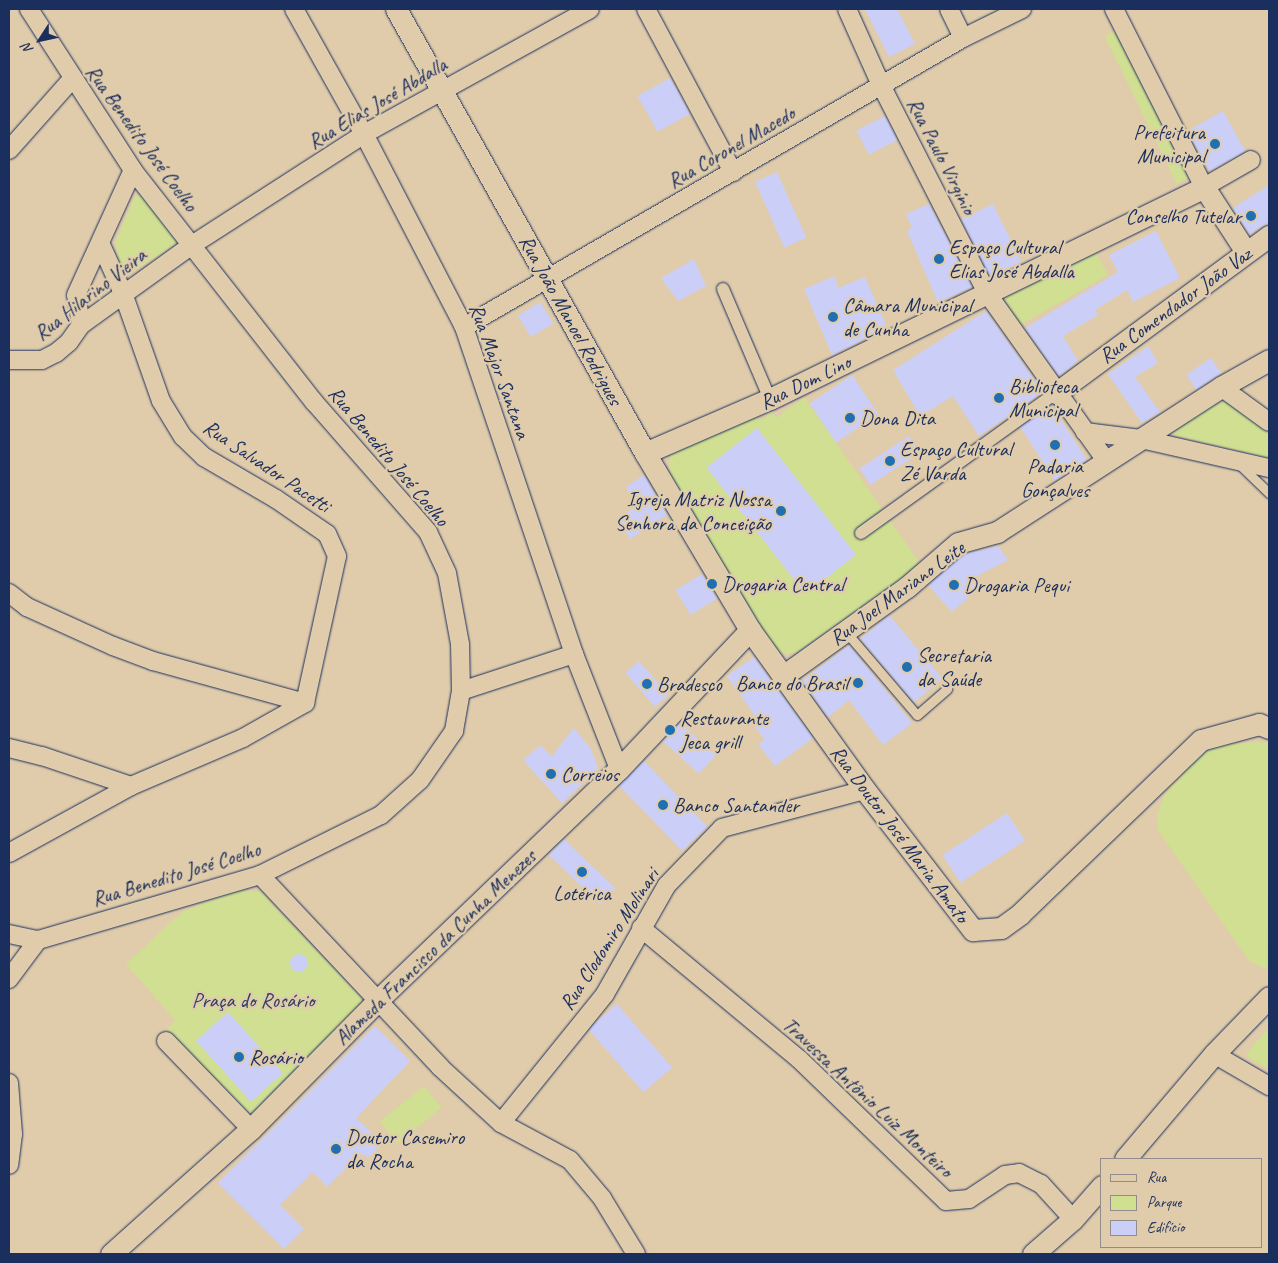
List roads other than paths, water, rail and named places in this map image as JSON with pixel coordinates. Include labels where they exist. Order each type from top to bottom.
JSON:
[{"type":"street","name":"Rua Benedito José Coelho","points":[[29,9],[72,79],[133,170],[314,402],[428,532],[447,573],[460,644],[461,691],[454,732],[420,780],[381,815],[260,875],[38,940]]},
{"type":"street","name":"Rua Major Santana","points":[[294,9],[364,134],[464,327],[574,654],[619,769]]},
{"type":"street","name":"Rua João Manoel Rodrigues","points":[[396,9],[645,452],[750,630]]},
{"type":"street","name":"Rua Elias José Abdalla","points":[[192,245],[364,134],[590,9]]},
{"type":"street","points":[[646,9],[733,172]]},
{"type":"street","name":"Rua Paulo Virgínio","points":[[847,9],[881,85],[987,293],[1107,462]]},
{"type":"street","points":[[949,9],[963,38]]},
{"type":"street","name":"Rua Coronel Macedo","points":[[464,327],[963,38],[1022,9]]},
{"type":"street","points":[[1114,9],[1204,187],[1246,252]]},
{"type":"street","points":[[9,150],[72,79]]},
{"type":"street","points":[[1204,187],[1252,160]]},
{"type":"street","points":[[81,325],[76,295],[101,245],[133,170]]},
{"type":"street","name":"Rua Dom Lino","points":[[645,452],[770,399],[1204,187]]},
{"type":"street","name":"Rua Comendador João Vaz","points":[[861,533],[1269,236]]},
{"type":"street","name":"Rua Salvador Pacetti","points":[[101,245],[124,293],[161,401],[183,437],[204,457],[276,499],[327,534],[337,556],[306,703]]},
{"type":"street","name":"Rua Hilarino Vieira","points":[[9,360],[42,360],[70,342],[81,325],[192,245]]},
{"type":"street","points":[[723,289],[770,399]]},
{"type":"street","name":"Rua Joel Mariano Leite","points":[[783,676],[846,632],[958,543],[997,532],[1221,387],[1269,360]]},
{"type":"street","points":[[1221,387],[1269,422]]},
{"type":"street","points":[[1085,432],[1141,439],[1269,468]]},
{"type":"street","points":[[9,593],[26,607],[113,646],[153,661],[306,703]]},
{"type":"street","name":"Rua Doutor José Maria Amato","points":[[750,630],[865,790],[973,930],[1001,928],[1034,901],[1201,740],[1259,724],[1269,728]]},
{"type":"street","name":"Alameda Francisco da Cunha Menezes","points":[[111,1254],[251,1129],[379,999],[619,769],[750,630]]},
{"type":"street","points":[[461,691],[574,654]]},
{"type":"street","points":[[9,853],[131,786],[243,738],[306,703]]},
{"type":"street","points":[[9,748],[42,756],[131,786]]},
{"type":"street","name":"Rua Clodomiro Molinari","points":[[501,1123],[605,994],[667,885],[722,828],[865,790]]},
{"type":"street","points":[[260,875],[379,999],[440,1067],[501,1123],[570,1160],[602,1198],[636,1254]]},
{"type":"street","name":"Travessa Antônio Luiz Monteiro","points":[[641,928],[799,1059],[946,1201],[969,1200],[1005,1175],[1019,1173],[1041,1184],[1073,1219]]},
{"type":"street","points":[[9,934],[38,940],[9,979]]},
{"type":"street","points":[[1126,1158],[1214,1054],[1269,997]]},
{"type":"street","points":[[166,1041],[251,1129]]},
{"type":"street","points":[[1214,1054],[1269,1086]]},
{"type":"street","points":[[9,1083],[13,1134],[9,1165]]},
{"type":"street","points":[[1033,1254],[1073,1219],[1100,1188]]},
{"type":"lane","points":[[1234,460],[1269,493]]},
{"type":"lane","points":[[846,632],[917,715],[947,689]]},
{"type":"place","name":"Prefeitura Municipal","points":[[1215,144]]},
{"type":"place","name":"Conselho Tutelar","points":[[1251,216]]},
{"type":"place","name":"Espaço Cultural Elias José Abdalla","points":[[939,259]]},
{"type":"place","name":"Câmara Municipal de Cunha","points":[[833,317]]},
{"type":"place","name":"Biblioteca Municipal","points":[[999,398]]},
{"type":"place","name":"Dona Dita","points":[[850,418]]},
{"type":"place","name":"Padaria Gonçalves","points":[[1055,445]]},
{"type":"place","name":"Espaço Cultural Zé Varda","points":[[890,461]]},
{"type":"place","name":"Igreja Matriz Nossa Senhora da Conceição","points":[[781,511]]},
{"type":"place","name":"Drogaria Central","points":[[712,584]]},
{"type":"place","name":"Drogaria Pequi","points":[[954,585]]},
{"type":"place","name":"Secretaria da Saúde","points":[[907,667]]},
{"type":"place","name":"Banco do Brasil","points":[[858,683]]},
{"type":"place","name":"Bradesco","points":[[647,684]]},
{"type":"place","name":"Restaurante Jeca grill","points":[[670,730]]},
{"type":"place","name":"Correios","points":[[551,774]]},
{"type":"place","name":"Banco Santander","points":[[663,805]]},
{"type":"place","name":"Lotérica","points":[[582,872]]},
{"type":"place","name":"Rosário","points":[[239,1057]]},
{"type":"place","name":"Doutor Casemiro da Rocha","points":[[336,1149]]},
{"type":"park label","name":"Praça do Rosário","points":[[253,1000]]}]
